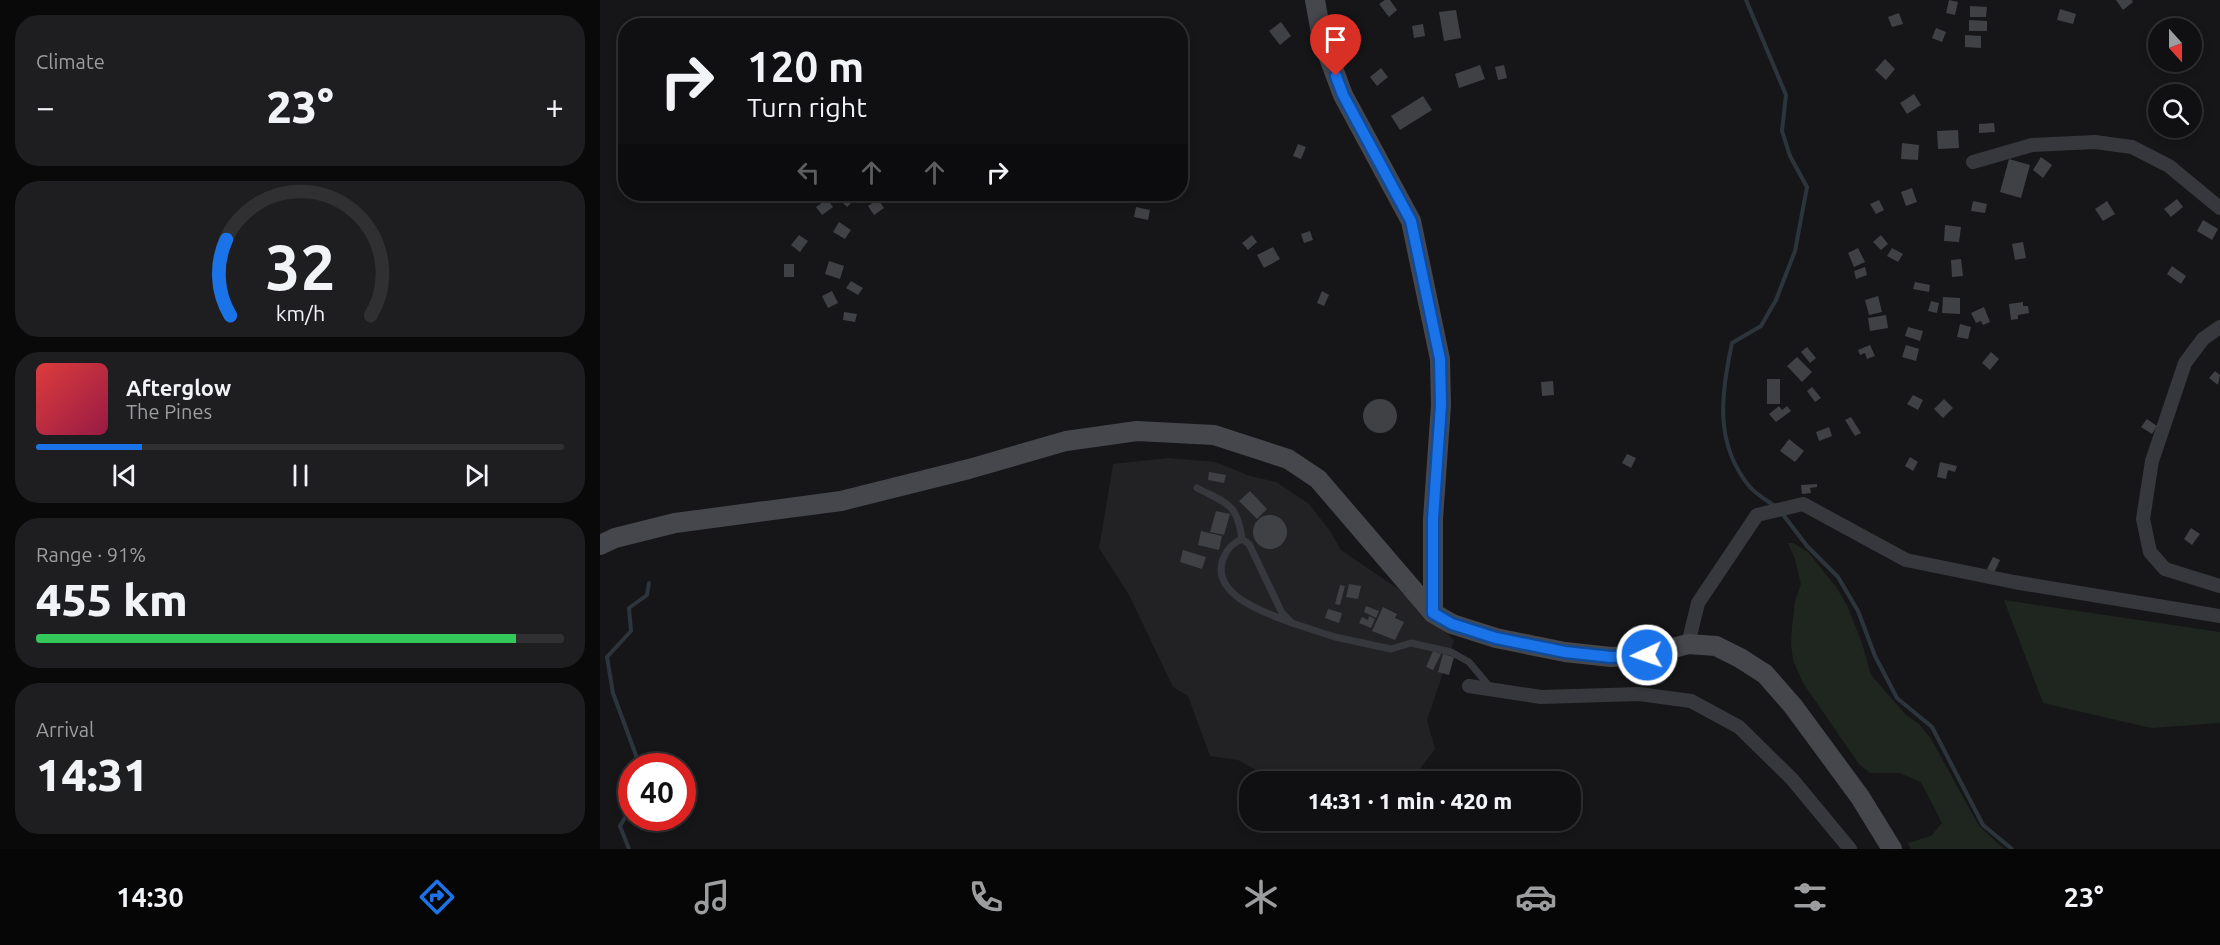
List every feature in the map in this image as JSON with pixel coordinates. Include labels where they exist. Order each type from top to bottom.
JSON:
[{"type":"street","points":[[1315,0],[1322,39],[1343,95],[1411,221],[1440,359],[1441,405],[1433,519],[1433,613]]},
{"type":"street","points":[[1973,162],[2032,145],[2095,142],[2132,147],[2169,166],[2220,208]]},
{"type":"street","points":[[2220,327],[2203,339],[2186,363],[2152,461],[2143,519],[2150,552],[2165,568],[2220,586]]},
{"type":"street","points":[[600,545],[615,538],[675,523],[841,501],[969,469],[1066,441],[1137,431],[1214,435],[1288,459],[1318,479],[1433,613],[1452,624],[1496,638],[1565,652],[1611,657],[1647,655],[1688,644],[1716,646],[1740,658],[1765,674],[1793,706],[1860,797],[1892,849]]},
{"type":"street","points":[[1688,644],[1698,603],[1757,515],[1803,504],[1906,560],[2014,582],[2220,616]]},
{"type":"street","points":[[1470,686],[1541,697],[1639,694],[1691,701],[1739,727],[1792,779],[1850,849]]},
{"type":"lane","points":[[1197,488],[1228,505],[1239,517],[1242,539],[1249,544],[1282,613],[1292,623]]},
{"type":"lane","points":[[1242,539],[1232,542],[1220,571],[1224,584],[1239,598],[1266,613],[1335,637],[1390,649],[1411,643],[1450,652],[1469,662],[1492,689]]},
{"type":"shaded area","points":[[1169,458],[1215,462],[1250,476],[1276,482],[1309,504],[1330,531],[1341,550],[1397,588],[1454,640],[1427,720],[1435,749],[1418,771],[1257,771],[1238,760],[1210,756],[1188,696],[1173,687],[1129,595],[1099,548],[1113,464]]},
{"type":"shaded area","points":[[1788,543],[1793,543],[1808,552],[1836,587],[1847,605],[1862,643],[1871,675],[1905,714],[1919,724],[1931,739],[1979,826],[2004,849],[1911,849],[1908,843],[1931,836],[1942,823],[1921,782],[1899,773],[1870,773],[1859,764],[1803,683],[1793,660],[1792,627],[1795,601],[1801,584],[1795,559]]},
{"type":"shaded area","points":[[2004,600],[2220,632],[2220,723],[2151,728],[2043,703]]},
{"type":"building","points":[[1390,0],[1397,10],[1389,17],[1379,4]]},
{"type":"building","points":[[1949,0],[1958,2],[1955,15],[1946,13]]},
{"type":"building","points":[[2116,0],[2132,0],[2133,2],[2123,10]]},
{"type":"building","points":[[1970,6],[1987,7],[1986,17],[1970,17]]},
{"type":"building","points":[[2060,9],[2076,14],[2073,24],[2057,20]]},
{"type":"building","points":[[1456,10],[1461,38],[1444,41],[1439,12]]},
{"type":"building","points":[[1899,13],[1903,24],[1892,27],[1888,17]]},
{"type":"building","points":[[1969,20],[1987,21],[1987,31],[1969,31]]},
{"type":"building","points":[[1281,22],[1291,36],[1280,45],[1269,31]]},
{"type":"building","points":[[1423,24],[1425,36],[1414,38],[1412,26]]},
{"type":"building","points":[[1936,28],[1946,32],[1942,42],[1932,38]]},
{"type":"building","points":[[1965,35],[1981,36],[1981,48],[1965,47]]},
{"type":"building","points":[[1885,59],[1895,69],[1886,80],[1875,70]]},
{"type":"building","points":[[1480,65],[1485,79],[1459,88],[1455,74]]},
{"type":"building","points":[[1504,65],[1507,78],[1498,80],[1495,67]]},
{"type":"building","points":[[1381,68],[1388,77],[1377,86],[1370,77]]},
{"type":"building","points":[[1914,94],[1921,105],[1907,114],[1900,103]]},
{"type":"building","points":[[1423,96],[1432,110],[1400,130],[1391,116]]},
{"type":"building","points":[[1994,123],[1995,132],[1979,133],[1979,124]]},
{"type":"building","points":[[1958,130],[1959,148],[1938,149],[1937,131]]},
{"type":"building","points":[[1188,142],[1190,142],[1190,154],[1188,154]]},
{"type":"building","points":[[1902,143],[1919,145],[1918,160],[1901,159]]},
{"type":"building","points":[[1298,144],[1306,147],[1301,159],[1293,156]]},
{"type":"building","points":[[2041,157],[2052,165],[2043,178],[2033,170]]},
{"type":"building","points":[[2009,159],[2030,165],[2021,198],[2000,192]]},
{"type":"building","points":[[1912,188],[1917,202],[1906,206],[1901,192]]},
{"type":"building","points":[[2177,199],[2183,207],[2171,217],[2164,209]]},
{"type":"building","points":[[1879,200],[1884,210],[1876,214],[1870,204]]},
{"type":"building","points":[[824,201],[828,201],[833,207],[822,215],[816,207]]},
{"type":"building","points":[[841,201],[853,201],[847,207]]},
{"type":"building","points":[[879,201],[884,208],[874,215],[868,206]]},
{"type":"building","points":[[1973,201],[1987,204],[1985,213],[1971,211]]},
{"type":"building","points":[[2107,201],[2115,214],[2103,221],[2095,209]]},
{"type":"building","points":[[1136,207],[1150,210],[1148,220],[1134,217]]},
{"type":"building","points":[[2203,220],[2218,229],[2212,240],[2197,231]]},
{"type":"building","points":[[839,222],[851,230],[845,239],[833,232]]},
{"type":"building","points":[[1945,225],[1961,227],[1959,242],[1944,241]]},
{"type":"building","points":[[1310,231],[1313,240],[1304,243],[1301,234]]},
{"type":"building","points":[[799,235],[808,241],[800,252],[791,245]]},
{"type":"building","points":[[1252,235],[1257,242],[1248,250],[1242,243]]},
{"type":"building","points":[[1881,235],[1888,244],[1881,250],[1873,242]]},
{"type":"building","points":[[2023,242],[2026,258],[2015,260],[2012,244]]},
{"type":"building","points":[[1273,247],[1280,259],[1264,268],[1257,255]]},
{"type":"building","points":[[1858,248],[1865,262],[1854,267],[1848,253]]},
{"type":"building","points":[[1892,248],[1903,254],[1898,262],[1887,256]]},
{"type":"building","points":[[1961,259],[1963,276],[1952,277],[1951,260]]},
{"type":"building","points":[[829,261],[844,266],[840,279],[825,274]]},
{"type":"building","points":[[784,264],[794,264],[794,277],[784,277]]},
{"type":"building","points":[[2172,266],[2186,276],[2181,284],[2167,274]]},
{"type":"building","points":[[1865,267],[1867,275],[1856,279],[1854,271]]},
{"type":"building","points":[[851,281],[863,288],[858,295],[846,288]]},
{"type":"building","points":[[1915,282],[1930,285],[1929,292],[1913,289]]},
{"type":"building","points":[[832,291],[838,303],[828,308],[822,296]]},
{"type":"building","points":[[1322,291],[1329,295],[1324,306],[1317,303]]},
{"type":"building","points":[[1878,296],[1882,312],[1869,315],[1865,300]]},
{"type":"building","points":[[1943,297],[1960,298],[1960,314],[1942,313]]},
{"type":"building","points":[[1931,301],[1939,303],[1937,313],[1928,311]]},
{"type":"building","points":[[2023,302],[2023,306],[2028,306],[2029,313],[2018,315],[2018,319],[2011,320],[2009,304]]},
{"type":"building","points":[[1984,307],[1990,322],[1983,325],[1981,321],[1976,323],[1971,313]]},
{"type":"building","points":[[844,312],[857,314],[855,322],[843,320]]},
{"type":"building","points":[[1886,315],[1888,328],[1870,331],[1868,318]]},
{"type":"building","points":[[1960,324],[1971,327],[1968,339],[1957,337]]},
{"type":"building","points":[[1908,327],[1923,331],[1920,341],[1905,336]]},
{"type":"building","points":[[1870,345],[1875,356],[1867,359],[1865,353],[1860,355],[1858,350]]},
{"type":"building","points":[[1906,345],[1919,349],[1916,361],[1902,357]]},
{"type":"building","points":[[1807,347],[1816,358],[1810,363],[1801,352]]},
{"type":"building","points":[[1991,352],[1999,359],[1990,370],[1982,363]]},
{"type":"building","points":[[1797,357],[1812,372],[1802,382],[1787,366]]},
{"type":"building","points":[[2215,371],[2220,375],[2218,385],[2209,378]]},
{"type":"building","points":[[1767,379],[1780,379],[1780,404],[1767,404]]},
{"type":"building","points":[[1553,381],[1554,395],[1542,396],[1541,382]]},
{"type":"building","points":[[1812,387],[1821,398],[1815,402],[1807,391]]},
{"type":"building","points":[[1913,395],[1923,400],[1918,410],[1907,404]]},
{"type":"building","points":[[1380,399],[1392,404],[1397,416],[1392,428],[1380,433],[1368,428],[1363,416],[1368,404]]},
{"type":"building","points":[[1944,399],[1953,408],[1943,418],[1934,409]]},
{"type":"building","points":[[1779,406],[1782,410],[1787,406],[1791,411],[1776,422],[1769,414]]},
{"type":"building","points":[[1851,417],[1861,433],[1855,436],[1845,420]]},
{"type":"building","points":[[2147,419],[2157,426],[2152,434],[2141,427]]},
{"type":"building","points":[[1829,427],[1832,436],[1819,441],[1816,432]]},
{"type":"building","points":[[1789,439],[1804,451],[1795,462],[1780,451]]},
{"type":"building","points":[[1627,454],[1636,458],[1631,468],[1622,463]]},
{"type":"building","points":[[1910,457],[1918,462],[1913,471],[1905,466]]},
{"type":"building","points":[[1940,462],[1957,466],[1955,472],[1948,470],[1946,479],[1937,477]]},
{"type":"building","points":[[1209,472],[1226,475],[1224,483],[1208,480]]},
{"type":"building","points":[[1817,484],[1817,487],[1810,488],[1811,493],[1802,494],[1801,485]]},
{"type":"building","points":[[1250,491],[1267,509],[1257,519],[1239,501]]},
{"type":"building","points":[[1216,511],[1230,514],[1224,535],[1210,532]]},
{"type":"building","points":[[1270,515],[1282,520],[1287,532],[1282,544],[1270,549],[1258,544],[1253,532],[1258,520]]},
{"type":"building","points":[[2191,528],[2200,534],[2192,545],[2184,539]]},
{"type":"building","points":[[1201,531],[1222,536],[1219,550],[1198,545]]},
{"type":"building","points":[[1183,550],[1206,557],[1202,569],[1180,562]]},
{"type":"building","points":[[1993,557],[2000,560],[1994,573],[1987,569]]},
{"type":"building","points":[[1349,584],[1361,586],[1358,599],[1346,597]]},
{"type":"building","points":[[1340,585],[1345,586],[1340,605],[1335,604]]},
{"type":"building","points":[[1366,606],[1379,611],[1376,618],[1364,612]]},
{"type":"building","points":[[1383,607],[1397,614],[1395,618],[1404,622],[1395,640],[1372,631]]},
{"type":"building","points":[[1328,609],[1342,613],[1339,623],[1325,618]]},
{"type":"building","points":[[1369,616],[1375,619],[1371,628],[1359,623],[1362,617],[1368,620]]},
{"type":"building","points":[[1433,651],[1441,654],[1433,670],[1426,667]]},
{"type":"building","points":[[1443,654],[1454,657],[1449,675],[1438,672]]},
{"type":"waterway","points":[[1746,0],[1786,95],[1782,131],[1790,156],[1807,187],[1795,251],[1776,300],[1761,326],[1732,343],[1723,400],[1726,436],[1730,454],[1738,471],[1750,487],[1776,507]]},
{"type":"waterway","points":[[1781,512],[1807,546],[1838,577],[1858,611],[1875,656],[1897,698],[1932,727],[1983,825],[2012,849]]},
{"type":"waterway","points":[[635,753],[613,693],[607,657],[631,631],[629,608],[647,595],[649,583]]},
{"type":"waterway","points":[[622,831],[629,849]]},
{"type":"route","points":[[1336,76],[1343,95],[1411,221],[1440,359],[1441,405],[1433,519],[1433,613],[1452,624],[1496,638],[1565,652],[1611,657],[1647,655]]}]
